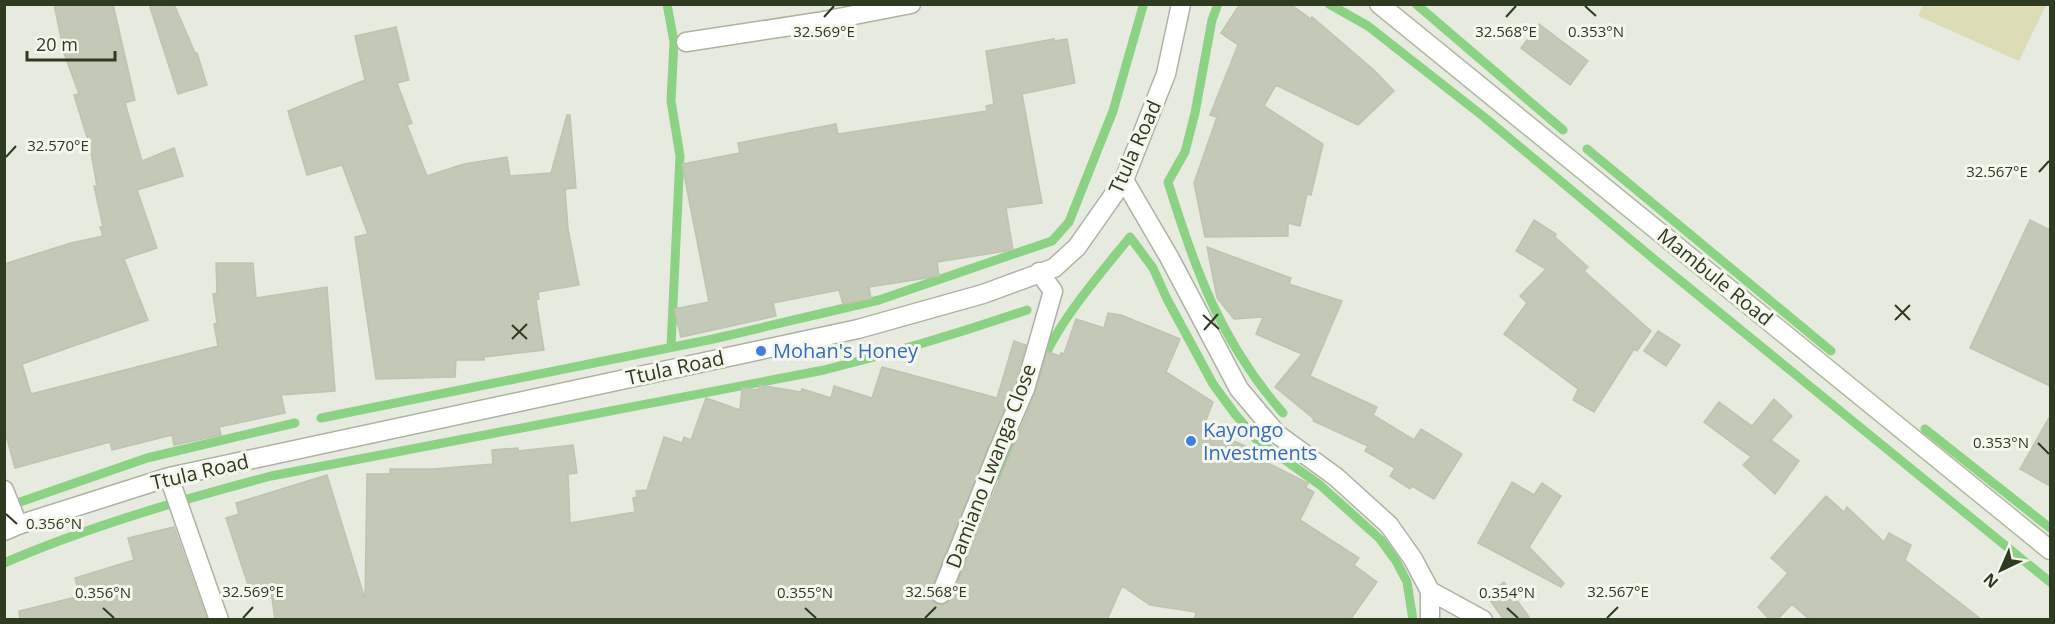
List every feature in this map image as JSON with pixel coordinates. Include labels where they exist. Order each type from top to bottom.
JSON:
[{"type":"street","points":[[686,42],[818,22],[911,4]]},
{"type":"street","name":"Ttula Road","points":[[11,528],[169,477],[858,329],[983,294],[1054,268],[1077,248],[1124,180],[1166,74],[1181,4]]},
{"type":"street","name":"Mambule Road","points":[[1379,4],[2050,550]]},
{"type":"street","points":[[1124,180],[1239,389],[1277,434],[1336,477],[1389,525],[1413,559],[1430,591],[1430,620]]},
{"type":"street","name":"Damiano Lwanga Close","points":[[941,594],[1025,389],[1053,291],[1040,272]]},
{"type":"street","points":[[169,477],[219,620]]},
{"type":"street","points":[[4,490],[11,528]]},
{"type":"street","points":[[1430,591],[1482,620]]},
{"type":"green space","points":[[1923,4],[2046,5],[2019,61],[1918,16]]},
{"type":"building","points":[[54,4],[113,4],[135,100],[125,103],[142,161],[174,148],[183,176],[137,190],[157,248],[124,259],[148,320],[22,364],[31,394],[218,346],[214,324],[217,323],[213,294],[217,293],[216,263],[253,263],[256,298],[327,287],[335,391],[281,395],[285,413],[219,427],[221,435],[174,445],[172,435],[112,450],[110,442],[15,468],[4,428],[4,264],[71,243],[103,236],[90,147],[74,95],[79,94],[64,53]]},
{"type":"building","points":[[149,4],[174,4],[195,53],[197,53],[207,85],[178,94]]},
{"type":"building","points":[[1240,4],[1290,4],[1311,19],[1312,17],[1375,71],[1394,91],[1358,125],[1276,85],[1264,106],[1323,144],[1311,195],[1307,194],[1300,226],[1288,223],[1288,236],[1205,237],[1194,183],[1217,117],[1210,115],[1238,45],[1221,33]]},
{"type":"building","points":[[1539,24],[1588,61],[1570,85],[1521,48]]},
{"type":"building","points":[[396,27],[409,80],[397,83],[412,123],[407,125],[427,176],[464,164],[507,157],[510,176],[551,173],[567,115],[570,115],[576,188],[565,189],[568,229],[579,285],[538,292],[539,299],[536,300],[544,350],[484,357],[484,360],[456,360],[455,377],[376,379],[355,237],[368,234],[342,165],[307,175],[288,111],[365,80],[355,36]]},
{"type":"building","points":[[1054,39],[1054,41],[1067,39],[1075,83],[1022,94],[1042,203],[1006,208],[1013,250],[937,262],[939,276],[869,287],[871,299],[843,304],[839,290],[773,303],[776,316],[681,337],[674,309],[709,302],[682,164],[740,153],[738,143],[836,124],[838,134],[987,111],[986,106],[994,104],[986,51]]},
{"type":"building","points":[[1534,220],[1556,234],[1555,237],[1588,267],[1584,271],[1651,331],[1637,351],[1634,349],[1594,412],[1573,400],[1578,389],[1504,334],[1527,303],[1520,296],[1546,269],[1516,251]]},
{"type":"building","points":[[2030,220],[2050,230],[2050,386],[1970,348]]},
{"type":"building","points":[[1207,247],[1291,278],[1289,284],[1342,301],[1310,376],[1377,407],[1373,415],[1414,440],[1421,429],[1462,454],[1434,499],[1412,486],[1410,489],[1390,476],[1395,468],[1365,451],[1368,446],[1313,421],[1314,419],[1275,387],[1302,354],[1256,334],[1263,317],[1234,319],[1217,298]]},
{"type":"building","points":[[1108,313],[1121,315],[1180,339],[1166,372],[1213,402],[1203,428],[1271,457],[1268,463],[1308,483],[1306,488],[1314,492],[1300,520],[1359,558],[1354,565],[1377,582],[1350,620],[1194,620],[1196,612],[1150,605],[1122,586],[1107,620],[275,620],[271,591],[252,597],[226,518],[239,514],[236,503],[327,475],[365,599],[367,474],[390,474],[390,469],[434,469],[493,464],[492,450],[518,448],[518,451],[573,445],[577,473],[568,474],[570,523],[635,512],[633,498],[637,497],[636,491],[647,490],[664,437],[682,443],[684,437],[691,440],[706,398],[740,410],[742,388],[758,390],[759,385],[801,392],[802,389],[831,398],[834,386],[872,398],[882,367],[997,398],[1014,341],[1026,345],[1014,385],[931,590],[930,596],[933,601],[943,605],[951,598],[1035,393],[1047,352],[1060,356],[1061,353],[1064,354],[1076,319],[1104,328]]},
{"type":"building","points":[[1658,331],[1680,345],[1666,366],[1644,351]]},
{"type":"building","points":[[1774,399],[1792,416],[1771,440],[1799,461],[1775,494],[1743,465],[1751,457],[1704,422],[1719,402],[1752,426]]},
{"type":"building","points":[[2050,416],[2050,486],[2020,469]]},
{"type":"building","points":[[1512,482],[1534,495],[1542,483],[1561,496],[1529,547],[1564,583],[1561,587],[1478,543]]},
{"type":"building","points":[[1826,496],[1844,512],[1847,507],[1884,542],[1889,533],[1911,545],[1905,560],[1982,620],[1810,620],[1792,604],[1777,620],[1770,620],[1758,607],[1788,573],[1771,558]]},
{"type":"building","points":[[174,527],[207,620],[20,620],[19,611],[80,596],[75,578],[134,560],[128,538]]},
{"type":"building","points":[[1504,582],[1531,620],[1504,620],[1487,596]]},
{"type":"waterway","points":[[667,4],[674,42],[671,101],[680,156],[671,347]]},
{"type":"waterway","points":[[1218,4],[1212,20],[1195,113],[1185,152],[1168,182],[1212,304],[1243,359],[1283,413]]},
{"type":"waterway","points":[[1329,4],[1368,26],[1484,117],[1655,260],[2050,582]]},
{"type":"waterway","points":[[1416,4],[1563,130]]},
{"type":"waterway","points":[[321,418],[713,339],[879,300],[1052,241],[1069,222],[1113,111],[1143,6]]},
{"type":"waterway","points":[[1587,149],[1831,351]]},
{"type":"waterway","points":[[1040,367],[1068,316],[1130,237],[1153,268],[1167,299],[1213,384],[1235,414],[1257,440],[1320,485],[1380,539],[1396,561],[1407,582],[1413,620]]},
{"type":"waterway","points":[[4,563],[69,537],[136,515],[271,476],[824,370],[977,327],[1027,310]]},
{"type":"waterway","points":[[20,502],[147,458],[295,423]]},
{"type":"waterway","points":[[1925,429],[2050,528]]},
{"type":"waterway","points":[[999,476],[1012,439]]},
{"type":"place","name":"Mohan's Honey","points":[[761,351]]},
{"type":"place","name":"Kayongo Investments","points":[[1191,441]]}]
